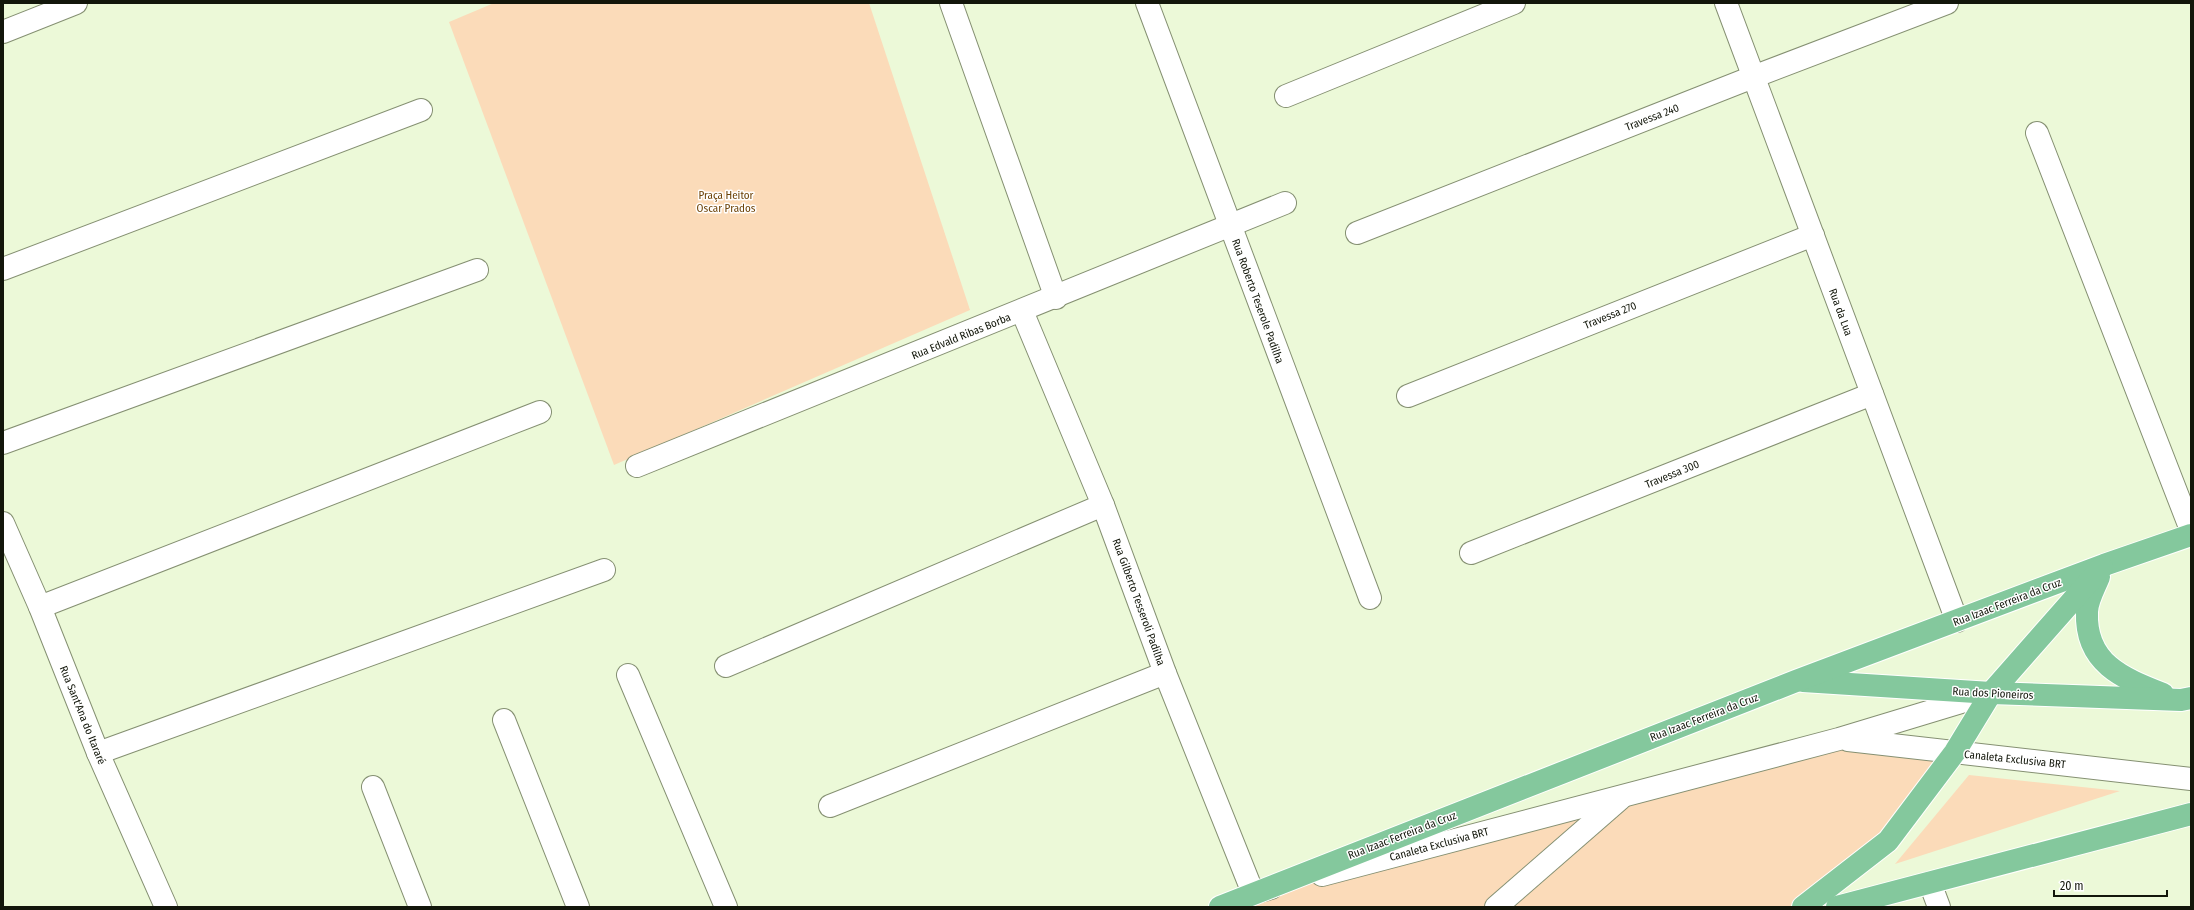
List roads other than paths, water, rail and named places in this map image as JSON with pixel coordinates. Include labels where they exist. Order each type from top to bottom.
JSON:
[{"type":"main road","name":"Rua Izaac Ferreira da Cruz","points":[[1220,907],[1796,681],[2104,565],[2191,535]]},
{"type":"main road","points":[[1803,907],[1888,841],[1955,752],[1991,693],[2104,565]]},
{"type":"main road","points":[[2104,565],[2087,610],[2089,638],[2103,662],[2127,680],[2186,699]]},
{"type":"main road","name":"Rua dos Pioneiros","points":[[1796,681],[1991,693],[2186,699]]},
{"type":"main road","points":[[1837,907],[2191,814]]},
{"type":"street","points":[[3,32],[76,3]]},
{"type":"street","points":[[951,3],[1056,298]]},
{"type":"street","name":"Rua Roberto Teserole Padilha","points":[[1147,3],[1370,598]]},
{"type":"street","points":[[1286,96],[1514,3]]},
{"type":"street","name":"Rua da Lua","points":[[1726,3],[1957,621]]},
{"type":"street","name":"Travessa 240","points":[[1357,233],[1753,76],[1947,3]]},
{"type":"street","points":[[3,269],[421,110]]},
{"type":"street","points":[[2037,133],[2191,530]]},
{"type":"street","name":"Rua Edvald Ribas Borba","points":[[637,466],[1056,298],[1285,203]]},
{"type":"street","name":"Travessa 270","points":[[1408,396],[1813,235]]},
{"type":"street","points":[[3,443],[477,270]]},
{"type":"street","name":"Rua Gilberto Tesseroli Padilha","points":[[1022,311],[1103,505],[1165,673],[1253,893]]},
{"type":"street","name":"Travessa 300","points":[[1471,554],[1872,394]]},
{"type":"street","points":[[40,607],[540,412]]},
{"type":"street","points":[[726,666],[1103,505]]},
{"type":"street","name":"Rua Sant'Ana do Itararé","points":[[3,523],[40,607],[98,753],[166,907]]},
{"type":"street","points":[[98,753],[604,570]]},
{"type":"street","points":[[830,806],[1165,673]]},
{"type":"street","points":[[628,675],[726,907]]},
{"type":"street","name":"Canaleta Exclusiva BRT","points":[[1253,893],[1839,739],[1991,693]]},
{"type":"street","points":[[504,720],[578,907]]},
{"type":"street","name":"Canaleta Exclusiva BRT","points":[[1839,739],[2191,779]]},
{"type":"street","points":[[373,787],[420,907]]},
{"type":"street","name":"Canaleta Exclusiva BRT","points":[[1496,907],[1624,796]]},
{"type":"street","points":[[1930,882],[1939,907]]},
{"type":"park label","name":"Praça Heitor Oscar Prados","points":[[726,201]]}]
